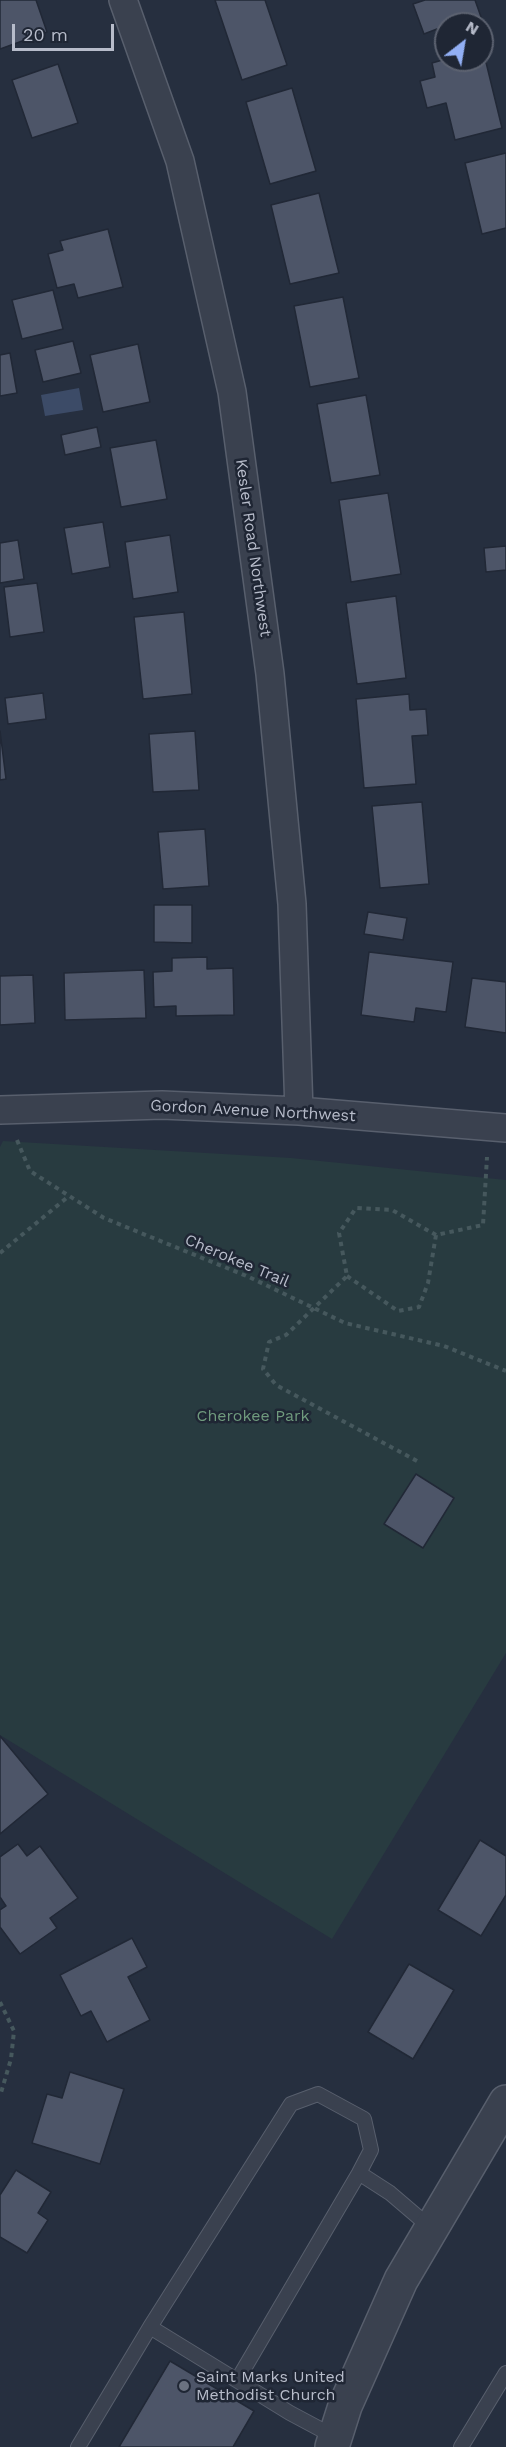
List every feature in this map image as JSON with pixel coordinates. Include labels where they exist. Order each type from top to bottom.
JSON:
[{"type":"street","name":"Kesler Road Northwest","points":[[123,0],[180,161],[232,392],[270,674],[292,904],[299,1111]]},
{"type":"street","name":"Gordon Avenue Northwest","points":[[5,1110],[162,1105],[299,1111],[498,1127]]},
{"type":"street","points":[[334,2442],[345,2406],[401,2280],[431,2228],[502,2120]]},
{"type":"lane","points":[[78,2447],[150,2327],[291,2104],[318,2094],[364,2119],[371,2150],[238,2379]]},
{"type":"lane","points":[[359,2173],[390,2193],[431,2228]]},
{"type":"lane","points":[[150,2327],[238,2379],[334,2442]]},
{"type":"lane","points":[[461,2447],[506,2373]]},
{"type":"path","name":"Cherokee Trail","points":[[5,1110],[30,1171],[104,1218],[249,1277],[345,1323],[444,1346],[506,1371]]},
{"type":"path","points":[[436,1235],[428,1283],[419,1306],[398,1311],[347,1276],[339,1233],[356,1208],[392,1210],[436,1235],[483,1225],[498,1127]]},
{"type":"path","points":[[0,1253],[69,1196]]},
{"type":"path","points":[[347,1276],[286,1335],[268,1342],[263,1369],[276,1384],[417,1461]]},
{"type":"path","points":[[0,2002],[14,2031],[11,2059],[0,2096]]},
{"type":"green space","name":"Cherokee Park","points":[[3,1141],[291,1158],[506,1180],[506,1653],[332,1939],[0,1735],[0,1147]]},
{"type":"water","points":[[79,388],[83,410],[45,416],[41,395]]},
{"type":"building","points":[[0,0],[36,0],[47,32],[0,49]]},
{"type":"building","points":[[215,0],[265,0],[287,65],[242,80]]},
{"type":"building","points":[[425,0],[475,0],[479,12],[434,12],[434,30],[424,34],[413,4]]},
{"type":"building","points":[[434,62],[434,72],[488,72],[502,128],[455,140],[446,103],[427,108],[420,81],[435,77],[432,63]]},
{"type":"building","points":[[58,64],[78,123],[32,138],[12,80]]},
{"type":"building","points":[[292,88],[316,171],[270,184],[246,102]]},
{"type":"building","points":[[506,153],[506,228],[482,234],[465,163]]},
{"type":"building","points":[[319,193],[339,273],[290,284],[271,205]]},
{"type":"building","points":[[108,229],[123,287],[78,298],[74,284],[57,288],[48,254],[63,250],[60,241]]},
{"type":"building","points":[[53,290],[63,329],[22,339],[12,300]]},
{"type":"building","points":[[343,297],[359,378],[310,387],[294,306]]},
{"type":"building","points":[[73,341],[81,373],[43,382],[35,350]]},
{"type":"building","points":[[138,344],[150,402],[103,412],[90,355]]},
{"type":"building","points":[[10,353],[17,393],[0,396],[0,355]]},
{"type":"building","points":[[366,395],[380,475],[331,483],[317,404]]},
{"type":"building","points":[[97,427],[101,447],[65,455],[61,435]]},
{"type":"building","points":[[156,440],[167,499],[121,507],[110,448]]},
{"type":"building","points":[[388,493],[401,574],[351,582],[339,500]]},
{"type":"building","points":[[103,522],[110,567],[72,574],[64,528]]},
{"type":"building","points":[[170,535],[178,592],[133,599],[125,542]]},
{"type":"building","points":[[18,540],[24,579],[0,583],[0,543]]},
{"type":"building","points":[[506,546],[506,570],[486,572],[484,548]]},
{"type":"building","points":[[37,583],[44,632],[10,637],[4,587]]},
{"type":"building","points":[[396,596],[406,678],[357,684],[346,603]]},
{"type":"building","points":[[184,612],[192,694],[143,699],[134,617]]},
{"type":"building","points":[[43,693],[46,719],[8,724],[5,698]]},
{"type":"building","points":[[409,694],[410,710],[426,709],[428,735],[412,736],[416,784],[364,788],[356,699]]},
{"type":"building","points":[[0,731],[6,779],[0,780]]},
{"type":"building","points":[[195,731],[199,790],[153,792],[149,734]]},
{"type":"building","points":[[422,802],[429,884],[380,888],[372,806]]},
{"type":"building","points":[[205,829],[209,886],[163,889],[158,832]]},
{"type":"building","points":[[154,905],[192,905],[192,943],[154,942]]},
{"type":"building","points":[[368,912],[407,918],[403,940],[364,934]]},
{"type":"building","points":[[369,952],[453,962],[446,1012],[416,1008],[414,1022],[361,1015]]},
{"type":"building","points":[[207,957],[207,969],[233,968],[234,1015],[176,1016],[176,1006],[154,1007],[153,972],[172,971],[172,958]]},
{"type":"building","points":[[144,970],[146,1018],[65,1020],[64,973]]},
{"type":"building","points":[[33,975],[35,1023],[0,1025],[0,976]]},
{"type":"building","points":[[472,978],[506,982],[506,1033],[465,1027]]},
{"type":"building","points":[[416,1474],[454,1498],[423,1548],[384,1524]]},
{"type":"building","points":[[0,1736],[48,1794],[0,1834]]},
{"type":"building","points":[[480,1840],[506,1856],[506,1895],[481,1936],[438,1910]]},
{"type":"building","points":[[18,1844],[27,1856],[40,1846],[78,1898],[50,1918],[57,1928],[20,1954],[0,1927],[0,1910],[6,1906],[0,1897],[0,1857]]},
{"type":"building","points":[[132,1938],[147,1967],[128,1977],[150,2020],[107,2042],[91,2011],[81,2016],[60,1975]]},
{"type":"building","points":[[409,1964],[454,1990],[413,2059],[368,2032]]},
{"type":"building","points":[[70,2072],[124,2089],[100,2164],[32,2143],[47,2094],[62,2098]]},
{"type":"building","points":[[16,2170],[51,2192],[38,2213],[48,2220],[27,2253],[0,2237],[0,2195]]},
{"type":"building","name":"Saint Marks United Methodist Church","points":[[170,2361],[254,2411],[233,2447],[119,2447]]},
{"type":"place","name":"Saint Marks United Methodist Church","points":[[184,2386]]}]
